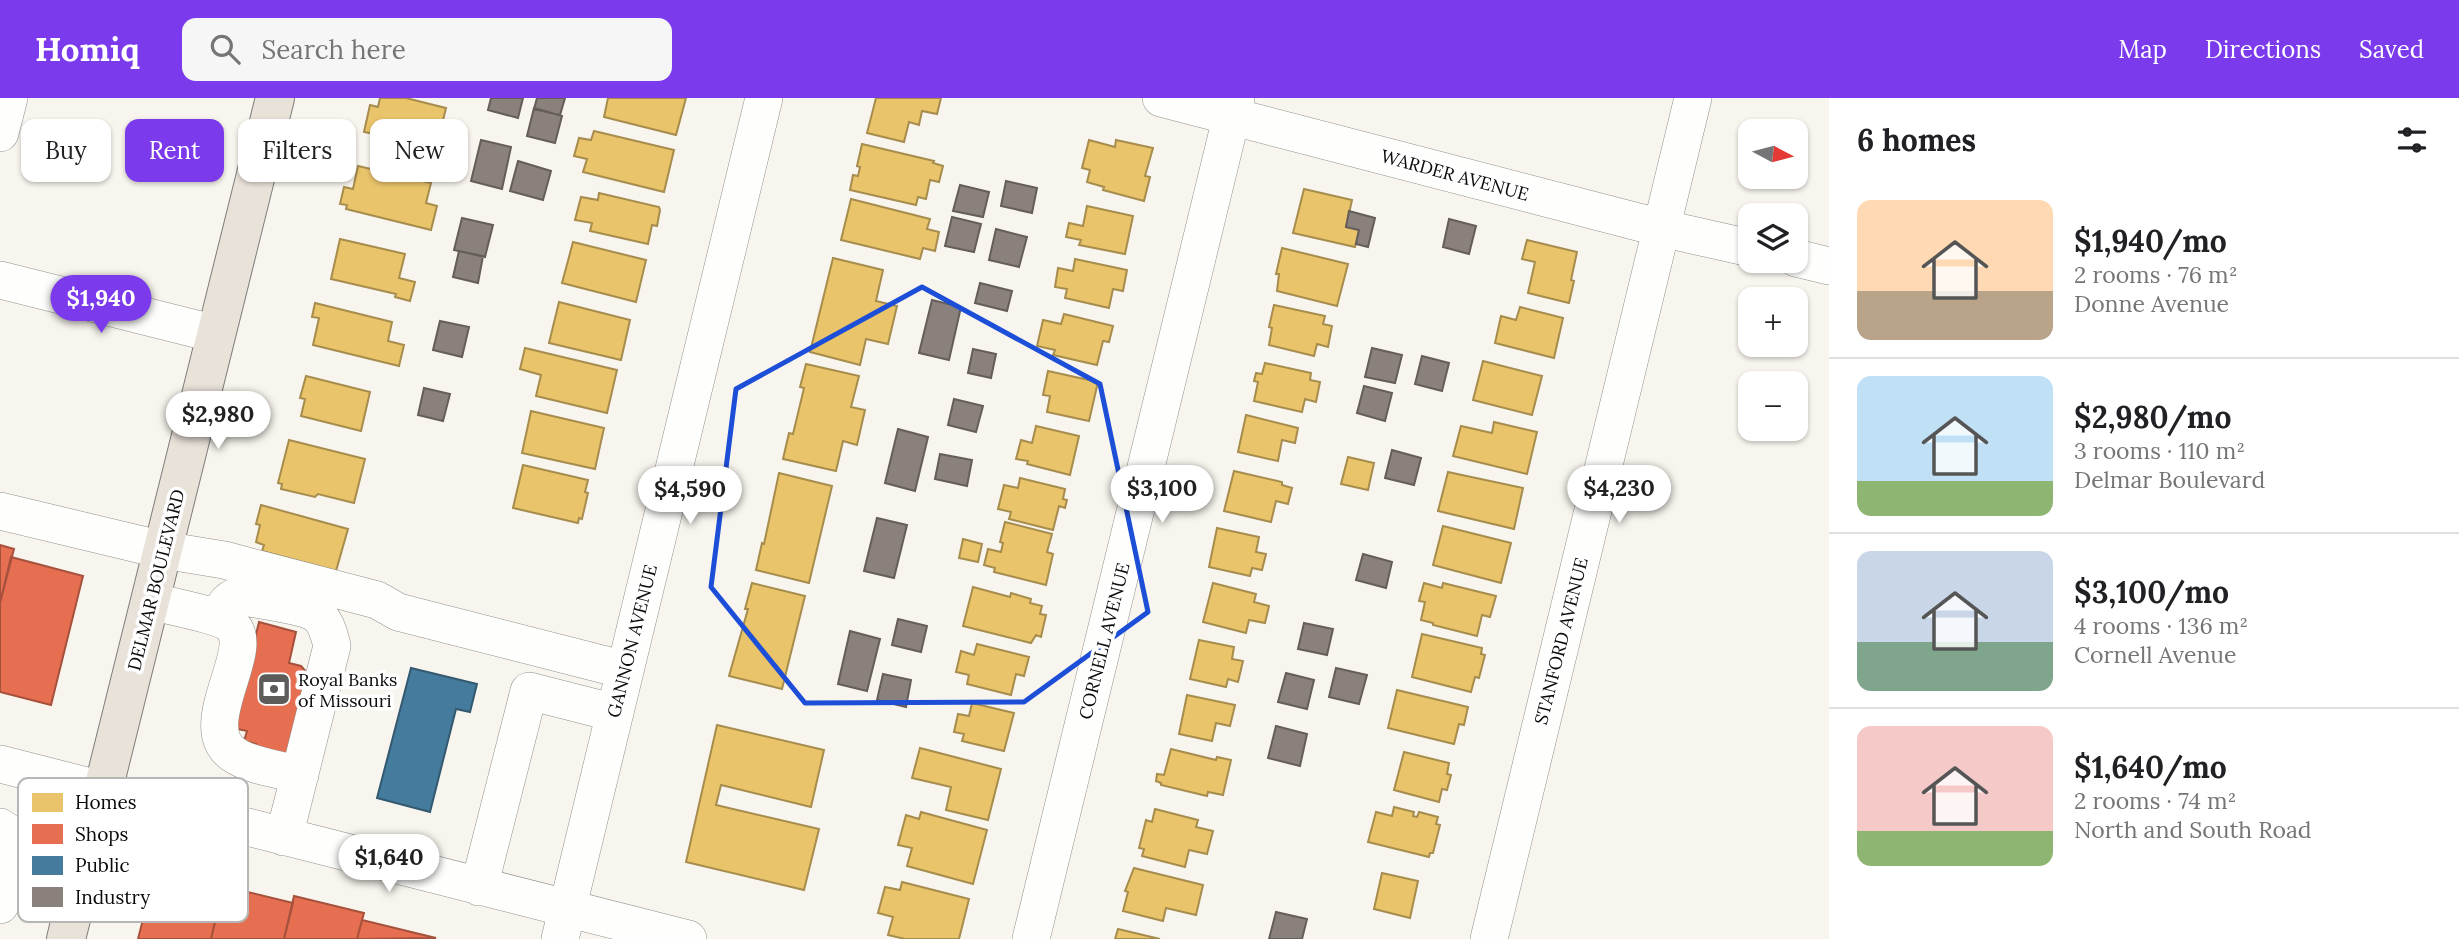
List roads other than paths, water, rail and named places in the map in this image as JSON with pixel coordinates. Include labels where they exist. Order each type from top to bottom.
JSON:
[{"type":"main road","name":"DELMAR BOULEVARD","points":[[107,778],[275,98]]},
{"type":"main road","name":"DELMAR BOULEVARD","points":[[66,939],[70,922]]},
{"type":"street","points":[[0,133],[9,98]]},
{"type":"street","name":"GANNON AVENUE","points":[[564,924],[764,98]]},
{"type":"street","name":"WARDER AVENUE","points":[[1161,98],[1233,107],[1661,228],[1738,245]]},
{"type":"street","name":"STANFORD AVENUE","points":[[1489,939],[1693,98]]},
{"type":"street","name":"CORNELL AVENUE","points":[[1031,939],[1233,107]]},
{"type":"street","points":[[1808,261],[1829,265]]},
{"type":"street","points":[[0,280],[216,334]]},
{"type":"street","points":[[0,511],[163,550],[224,560],[377,600],[398,612],[625,670]]},
{"type":"street","points":[[218,618],[226,602],[241,596],[313,612],[323,620],[329,634],[331,646],[284,837]]},
{"type":"street","points":[[150,601],[218,618],[233,627],[237,635],[236,651],[219,720],[220,738],[226,748],[238,758],[300,775]]},
{"type":"street","points":[[479,887],[529,691],[615,713]]},
{"type":"street","points":[[0,764],[54,778]]},
{"type":"street","points":[[0,827],[9,832],[15,847],[0,905]]},
{"type":"street","points":[[248,828],[479,887],[564,924],[688,939]]},
{"type":"place","name":"Royal Banks of Missouri","points":[[274,689]]}]
